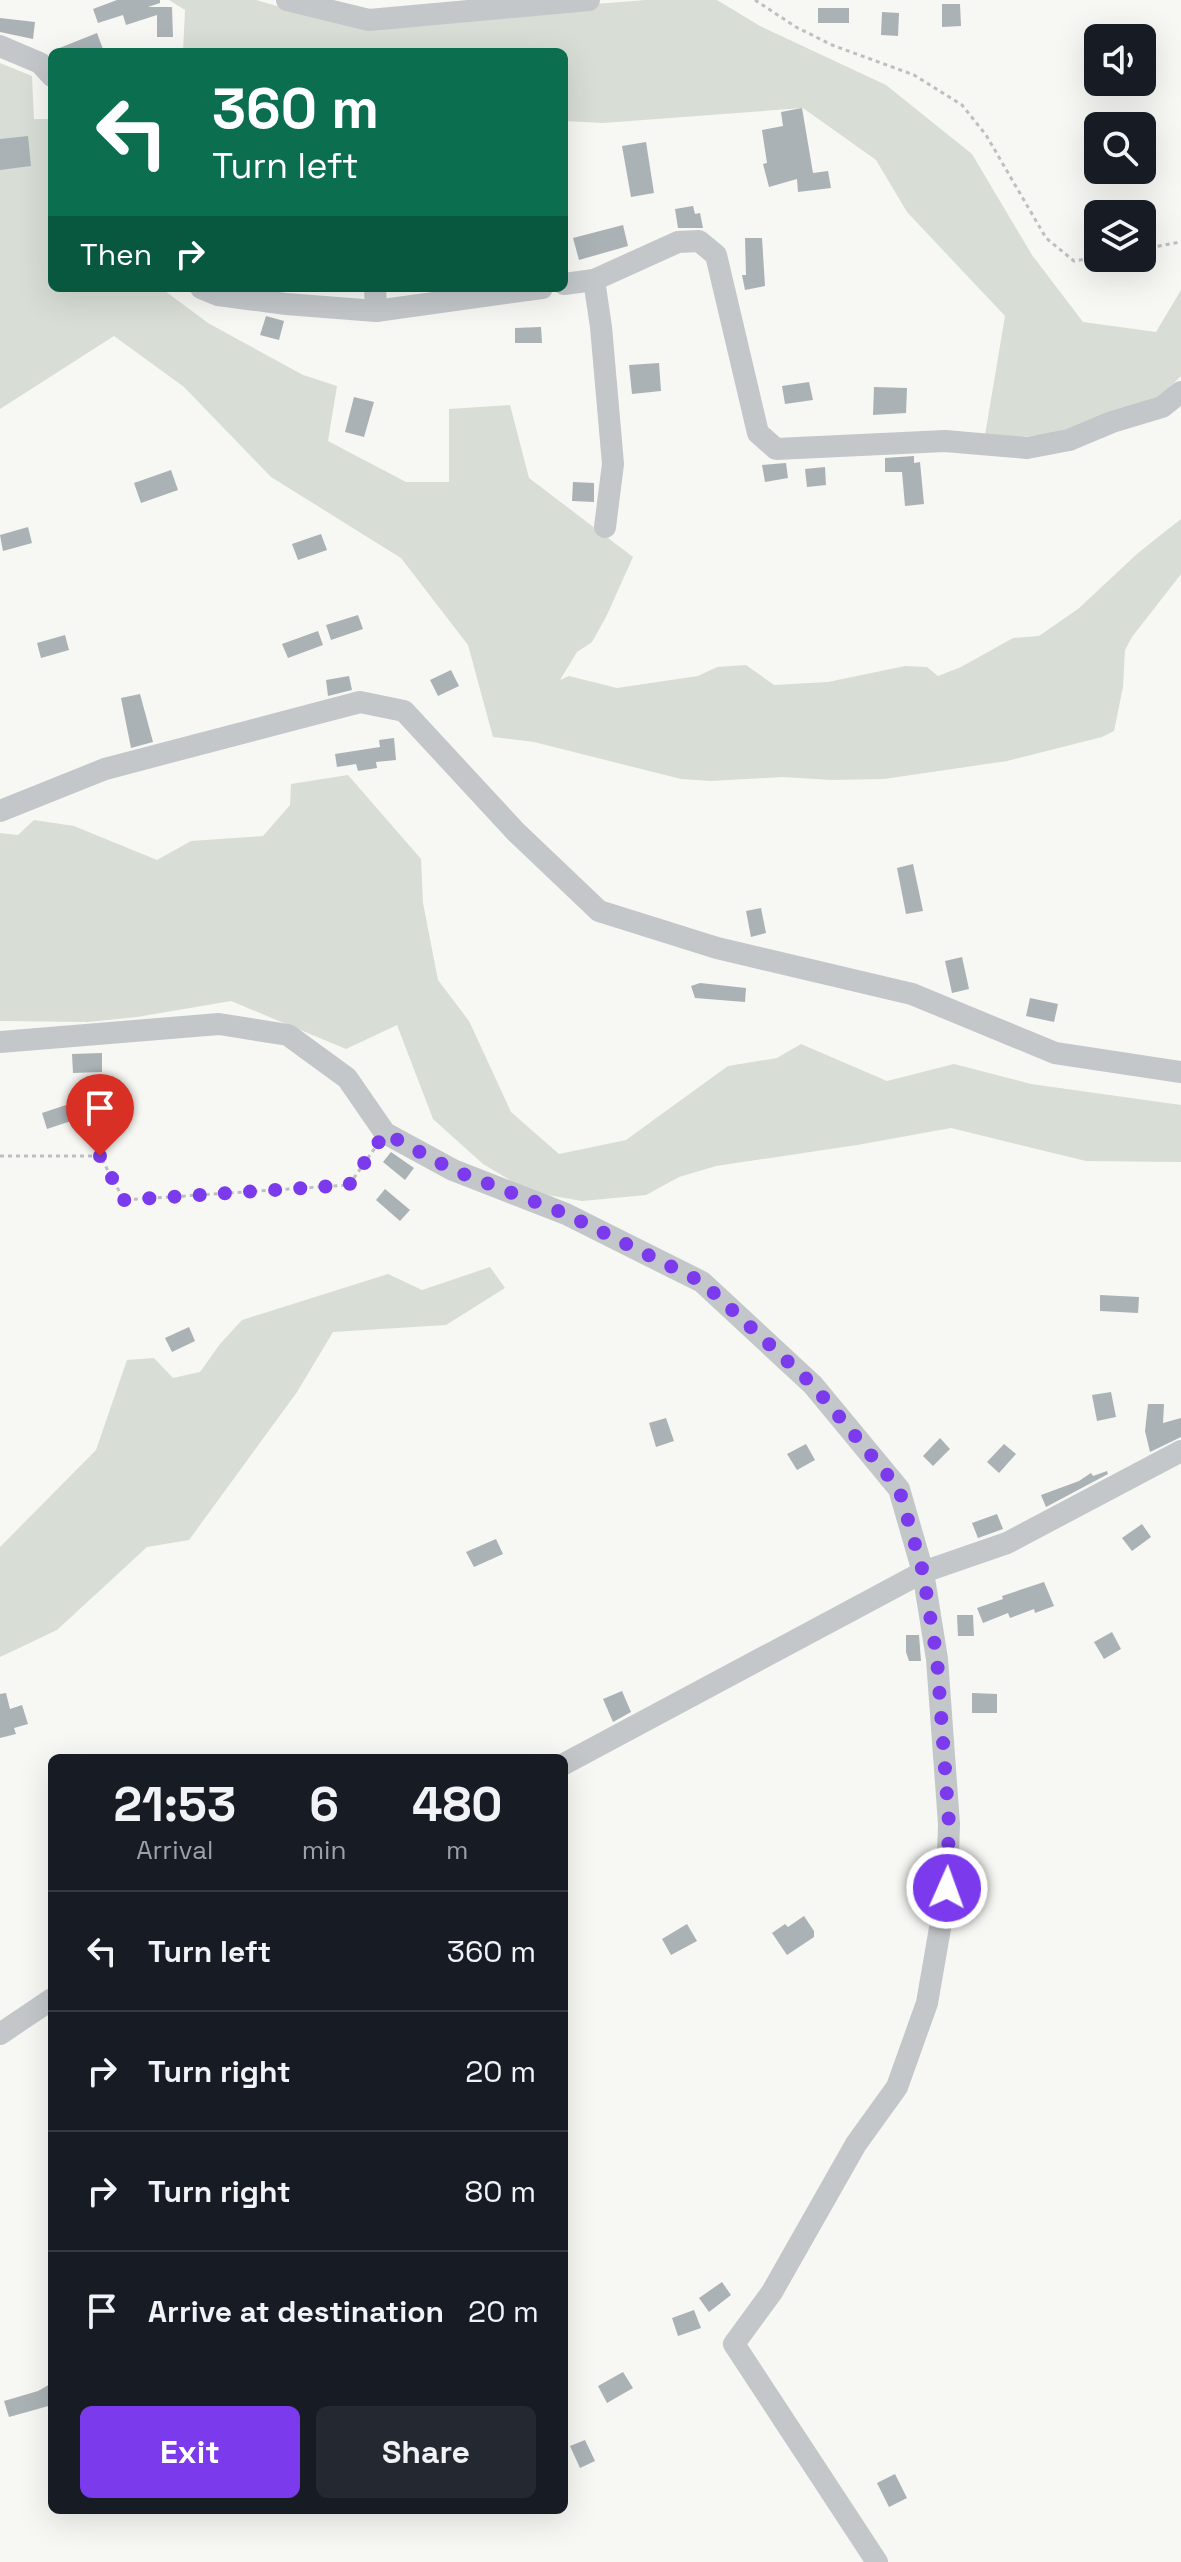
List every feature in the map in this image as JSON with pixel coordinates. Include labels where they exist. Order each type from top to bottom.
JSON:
[{"type":"street","points":[[287,0],[369,20],[589,0]]},
{"type":"street","points":[[0,46],[40,63],[48,72]]},
{"type":"street","points":[[568,283],[594,280],[678,242],[699,241],[716,255],[758,433],[776,449],[945,441],[1027,448],[1069,440],[1112,422],[1162,407],[1181,392]]},
{"type":"street","points":[[594,280],[613,464],[605,527]]},
{"type":"street","points":[[211,292],[259,301],[376,311],[513,292]]},
{"type":"street","points":[[375,292],[376,311]]},
{"type":"street","points":[[0,811],[105,769],[360,702],[404,711],[516,832],[599,911],[717,948],[912,994],[1055,1053],[1181,1072]]},
{"type":"street","points":[[0,1042],[219,1024],[288,1035],[347,1078],[385,1133],[453,1170],[566,1214],[702,1282],[813,1385],[899,1489],[923,1572],[937,1659],[949,1824],[947,1888],[927,2003],[897,2087],[856,2144],[772,2292],[734,2344],[877,2562]]},
{"type":"street","points":[[568,1762],[923,1572],[1007,1543],[1181,1451]]},
{"type":"street","points":[[0,2034],[48,2002]]},
{"type":"path","points":[[755,0],[796,27],[832,45],[914,75],[962,105],[986,135],[1046,238],[1074,261],[1084,259]]},
{"type":"path","points":[[1156,246],[1181,242]]},
{"type":"path","points":[[0,1156],[100,1156],[124,1200],[349,1185],[385,1133]]},
{"type":"shaded area","points":[[169,0],[256,0],[340,24],[646,0],[717,0],[760,26],[886,85],[972,154],[1032,255],[1083,322],[1156,332],[1181,290],[1181,376],[1158,399],[1068,432],[1021,437],[985,435],[1005,316],[907,212],[876,160],[803,108],[603,123],[568,121],[568,48],[183,48],[185,10]]},
{"type":"shaded area","points":[[0,63],[32,76],[34,119],[48,119],[48,292],[166,292],[208,323],[303,375],[337,386],[328,441],[406,482],[449,482],[449,409],[510,405],[529,478],[633,557],[592,642],[577,652],[560,680],[569,676],[617,688],[698,676],[717,667],[746,665],[774,685],[828,682],[905,666],[927,667],[938,676],[1013,638],[1039,636],[1078,609],[1138,553],[1181,519],[1181,574],[1125,650],[1123,687],[1114,731],[1102,737],[1007,761],[884,779],[681,779],[534,742],[493,737],[468,645],[401,558],[271,477],[184,387],[114,336],[0,409]]},
{"type":"shaded area","points":[[348,775],[421,859],[423,903],[438,980],[469,1021],[511,1112],[559,1154],[626,1140],[728,1066],[777,1058],[801,1044],[887,1081],[954,1064],[1031,1084],[1181,1105],[1181,1162],[1086,1161],[951,1128],[716,1166],[679,1177],[646,1195],[582,1201],[530,1192],[483,1164],[433,1119],[397,1025],[346,1049],[231,1001],[88,1022],[0,1021],[0,833],[18,835],[34,820],[74,826],[157,860],[191,841],[263,836],[290,805],[291,784]]},
{"type":"shaded area","points":[[490,1267],[505,1288],[446,1325],[333,1332],[297,1392],[189,1540],[147,1547],[57,1630],[0,1657],[0,1547],[96,1450],[127,1360],[154,1358],[173,1378],[200,1372],[242,1320],[388,1274],[422,1290]]},
{"type":"building","points":[[117,0],[160,0],[160,3],[148,7],[172,7],[173,37],[157,37],[157,15],[126,25],[123,15],[98,23],[93,9]]},
{"type":"building","points":[[942,4],[960,4],[961,26],[942,27]]},
{"type":"building","points":[[818,8],[849,8],[849,23],[818,23]]},
{"type":"building","points":[[882,12],[899,13],[898,36],[881,35]]},
{"type":"building","points":[[0,18],[35,22],[33,39],[0,32]]},
{"type":"building","points":[[97,33],[103,48],[60,48]]},
{"type":"building","points":[[802,108],[813,173],[828,171],[831,188],[798,192],[797,179],[769,187],[763,164],[767,163],[762,130],[783,126],[781,112]]},
{"type":"building","points":[[28,136],[31,166],[0,170],[0,139]]},
{"type":"building","points":[[646,142],[654,193],[631,197],[622,146]]},
{"type":"building","points":[[693,206],[695,214],[700,213],[703,228],[678,228],[675,209]]},
{"type":"building","points":[[623,225],[628,246],[579,260],[573,238]]},
{"type":"building","points":[[745,238],[762,238],[765,286],[745,290],[742,275],[746,275]]},
{"type":"building","points":[[266,316],[284,321],[279,340],[260,335]]},
{"type":"building","points":[[541,327],[542,343],[515,343],[515,328]]},
{"type":"building","points":[[659,363],[661,391],[632,394],[629,365]]},
{"type":"building","points":[[809,382],[813,400],[785,404],[782,386]]},
{"type":"building","points":[[874,387],[907,388],[906,413],[873,415]]},
{"type":"building","points":[[354,397],[374,402],[364,437],[345,432]]},
{"type":"building","points":[[914,456],[914,463],[920,462],[924,504],[905,506],[902,472],[885,472],[885,458]]},
{"type":"building","points":[[786,463],[788,478],[765,482],[762,465]]},
{"type":"building","points":[[825,467],[826,485],[807,487],[805,469]]},
{"type":"building","points":[[171,470],[178,490],[141,503],[134,483]]},
{"type":"building","points":[[573,482],[594,483],[594,502],[572,501]]},
{"type":"building","points":[[28,527],[32,543],[3,551],[0,535]]},
{"type":"building","points":[[321,534],[327,550],[298,560],[292,544]]},
{"type":"building","points":[[358,615],[363,629],[331,640],[326,625]]},
{"type":"building","points":[[318,631],[323,645],[288,658],[282,644]]},
{"type":"building","points":[[65,635],[69,650],[41,658],[37,643]]},
{"type":"building","points":[[451,670],[459,686],[438,696],[430,680]]},
{"type":"building","points":[[349,676],[352,690],[328,696],[326,680]]},
{"type":"building","points":[[140,694],[153,742],[131,748],[121,698]]},
{"type":"building","points":[[394,738],[396,760],[376,762],[377,768],[358,771],[356,764],[337,767],[335,754],[380,747],[379,740]]},
{"type":"building","points":[[913,864],[923,911],[906,914],[897,868]]},
{"type":"building","points":[[761,908],[766,933],[751,937],[746,911]]},
{"type":"building","points":[[962,957],[969,989],[952,993],[945,961]]},
{"type":"building","points":[[700,983],[746,988],[745,1002],[695,998],[691,986]]},
{"type":"building","points":[[1030,998],[1058,1004],[1054,1022],[1026,1016]]},
{"type":"building","points":[[102,1053],[102,1072],[73,1073],[72,1054]]},
{"type":"building","points":[[66,1105],[71,1121],[47,1129],[42,1113]]},
{"type":"building","points":[[391,1152],[414,1168],[405,1180],[383,1162]]},
{"type":"building","points":[[385,1189],[410,1210],[400,1221],[376,1200]]},
{"type":"building","points":[[1100,1295],[1139,1297],[1138,1313],[1100,1311]]},
{"type":"building","points":[[189,1327],[195,1341],[172,1352],[165,1338]]},
{"type":"building","points":[[1111,1392],[1116,1417],[1097,1421],[1092,1395]]},
{"type":"building","points":[[1148,1404],[1164,1404],[1163,1423],[1181,1418],[1181,1437],[1150,1452],[1145,1431]]},
{"type":"building","points":[[666,1418],[674,1441],[656,1447],[649,1423]]},
{"type":"building","points":[[940,1438],[950,1449],[933,1466],[923,1456]]},
{"type":"building","points":[[806,1444],[815,1460],[797,1470],[787,1454]]},
{"type":"building","points":[[1004,1444],[1016,1454],[999,1473],[987,1462]]},
{"type":"building","points":[[1107,1471],[1108,1474],[1046,1507],[1041,1495],[1079,1481],[1091,1473],[1093,1476]]},
{"type":"building","points":[[997,1514],[1003,1529],[978,1538],[972,1523]]},
{"type":"building","points":[[1142,1524],[1151,1537],[1132,1551],[1122,1538]]},
{"type":"building","points":[[496,1539],[503,1554],[474,1567],[466,1552]]},
{"type":"building","points":[[1044,1582],[1054,1606],[1010,1618],[1008,1613],[983,1623],[977,1608]]},
{"type":"building","points":[[957,1615],[973,1615],[974,1636],[958,1636]]},
{"type":"building","points":[[1112,1632],[1121,1649],[1104,1659],[1094,1642]]},
{"type":"building","points":[[906,1635],[919,1635],[921,1661],[909,1661]]},
{"type":"building","points":[[622,1691],[631,1712],[613,1722],[603,1699]]},
{"type":"building","points":[[6,1693],[10,1709],[22,1705],[28,1724],[14,1728],[16,1734],[0,1738],[0,1694]]},
{"type":"building","points":[[972,1693],[997,1694],[997,1713],[972,1713]]},
{"type":"building","points":[[804,1916],[814,1931],[814,1937],[787,1955],[772,1933]]},
{"type":"building","points":[[687,1924],[697,1941],[671,1955],[662,1939]]},
{"type":"building","points":[[722,2282],[731,2295],[709,2312],[699,2298]]},
{"type":"building","points":[[694,2310],[701,2328],[678,2336],[672,2318]]},
{"type":"building","points":[[623,2372],[633,2388],[607,2403],[598,2386]]},
{"type":"building","points":[[48,2385],[48,2406],[9,2417],[4,2401]]},
{"type":"building","points":[[585,2440],[595,2461],[580,2468],[570,2446]]},
{"type":"building","points":[[895,2474],[907,2498],[889,2507],[877,2483]]},
{"type":"route","points":[[100,1156],[124,1200],[349,1185],[385,1133],[453,1170],[566,1214],[702,1282],[813,1385],[899,1489],[923,1572],[937,1659],[949,1824],[947,1888]]}]
